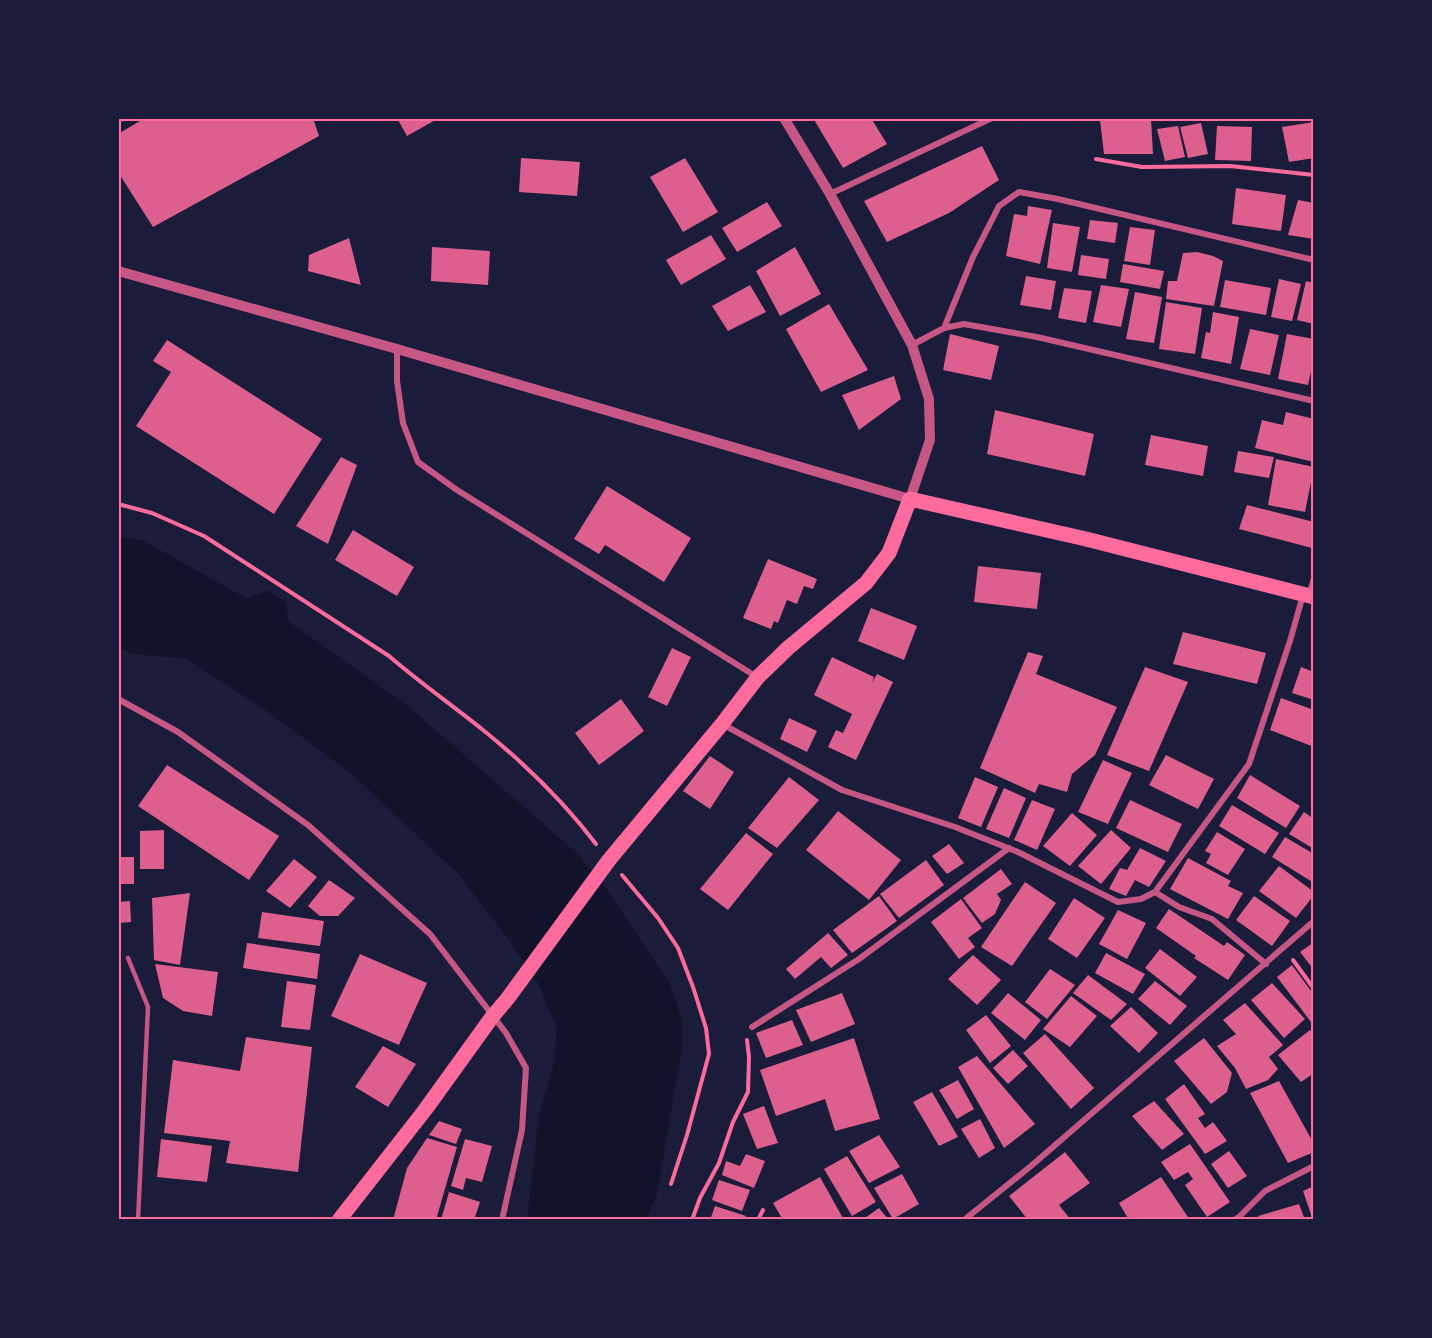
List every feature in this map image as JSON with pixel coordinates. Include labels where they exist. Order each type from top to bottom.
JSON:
[{"type":"main road","points":[[339,1220],[425,1110],[609,860],[758,677],[788,648],[866,583],[889,554],[910,499],[1086,539],[1308,596]]},
{"type":"street","points":[[118,271],[397,349],[910,499],[930,440],[929,399],[912,345],[830,194],[784,118]]},
{"type":"street","points":[[830,194],[992,118]]},
{"type":"street","points":[[944,328],[974,257],[999,206],[1019,192],[1059,199],[1314,260]]},
{"type":"street","points":[[912,345],[944,328],[964,324],[1037,337],[1314,401]]},
{"type":"street","points":[[397,349],[397,381],[403,423],[418,462],[457,490],[758,677]]},
{"type":"street","points":[[722,724],[842,790],[955,827],[1009,848],[1118,902],[1141,899],[1155,892],[1249,764],[1290,641],[1314,578]]},
{"type":"street","points":[[118,699],[178,732],[308,825],[430,934],[506,1033],[526,1068],[522,1130],[502,1220]]},
{"type":"street","points":[[752,1027],[859,959],[1009,848]]},
{"type":"street","points":[[1155,892],[1179,907],[1212,919],[1266,964]]},
{"type":"street","points":[[964,1220],[1031,1166],[1314,921]]},
{"type":"street","points":[[1234,1220],[1265,1191],[1314,1166]]},
{"type":"lane","points":[[128,958],[148,1006],[138,1220]]},
{"type":"path","points":[[1096,159],[1142,167],[1230,166],[1314,175]]},
{"type":"path","points":[[118,504],[152,513],[204,536],[389,656],[483,730],[517,760],[574,819],[658,918],[678,948],[693,987],[706,1028],[708,1054],[687,1135],[671,1184]]},
{"type":"path","points":[[1284,947],[1314,989]]},
{"type":"path","points":[[692,1220],[748,1092],[750,1057],[746,1032],[752,1027]]},
{"type":"path","points":[[758,1220],[763,1210]]},
{"type":"shaded area","points":[[118,536],[144,541],[247,599],[268,590],[285,602],[289,622],[404,703],[578,854],[608,891],[670,984],[682,1020],[682,1048],[657,1194],[646,1219],[527,1219],[539,1115],[554,1063],[557,1027],[538,983],[510,941],[459,875],[352,774],[267,711],[187,659],[135,654],[119,649]]},
{"type":"building","points":[[145,118],[313,118],[319,136],[153,227],[118,172],[118,134]]},
{"type":"building","points":[[397,118],[439,118],[407,136]]},
{"type":"building","points":[[813,118],[871,118],[887,144],[843,168]]},
{"type":"building","points":[[1151,119],[1153,154],[1104,154],[1100,120]]},
{"type":"building","points":[[1314,122],[1314,158],[1289,162],[1282,127]]},
{"type":"building","points":[[1201,123],[1208,154],[1188,158],[1180,127]]},
{"type":"building","points":[[1178,126],[1185,157],[1165,161],[1157,129]]},
{"type":"building","points":[[1217,126],[1252,127],[1251,161],[1215,160]]},
{"type":"building","points":[[982,146],[999,180],[949,213],[887,242],[864,201]]},
{"type":"building","points":[[521,158],[580,162],[577,196],[519,192]]},
{"type":"building","points":[[685,158],[718,212],[683,232],[650,177]]},
{"type":"building","points":[[1236,188],[1286,195],[1281,231],[1232,224]]},
{"type":"building","points":[[1298,200],[1314,203],[1314,239],[1288,235]]},
{"type":"building","points":[[767,202],[782,226],[737,252],[722,228]]},
{"type":"building","points":[[1028,206],[1052,210],[1040,264],[1006,256],[1014,214],[1027,216]]},
{"type":"building","points":[[1090,220],[1118,223],[1115,243],[1087,239]]},
{"type":"building","points":[[1053,223],[1080,227],[1072,272],[1047,268]]},
{"type":"building","points":[[1130,227],[1155,230],[1150,265],[1124,261]]},
{"type":"building","points":[[711,235],[726,259],[681,285],[666,260]]},
{"type":"building","points":[[349,238],[361,285],[308,271],[309,255]]},
{"type":"building","points":[[432,247],[490,251],[488,285],[431,281]]},
{"type":"building","points":[[795,247],[821,294],[780,316],[756,271]]},
{"type":"building","points":[[1197,252],[1223,261],[1214,306],[1166,299],[1168,281],[1177,281],[1183,253]]},
{"type":"building","points":[[1081,255],[1109,259],[1106,279],[1078,275]]},
{"type":"building","points":[[1123,264],[1164,271],[1160,289],[1120,282]]},
{"type":"building","points":[[1026,276],[1056,281],[1051,310],[1020,305]]},
{"type":"building","points":[[1279,279],[1301,284],[1292,321],[1271,317]]},
{"type":"building","points":[[1225,280],[1271,288],[1266,315],[1220,307]]},
{"type":"building","points":[[1306,281],[1314,283],[1314,324],[1297,320]]},
{"type":"building","points":[[750,285],[766,312],[728,331],[712,306]]},
{"type":"building","points":[[1101,285],[1129,289],[1121,327],[1093,322]]},
{"type":"building","points":[[1064,288],[1092,291],[1086,323],[1058,318]]},
{"type":"building","points":[[1135,292],[1162,297],[1154,343],[1126,339]]},
{"type":"building","points":[[1166,302],[1202,308],[1195,354],[1159,349]]},
{"type":"building","points":[[829,304],[868,370],[821,392],[786,329]]},
{"type":"building","points":[[1213,312],[1239,317],[1231,364],[1201,358],[1206,332],[1210,333]]},
{"type":"building","points":[[1250,329],[1279,335],[1270,375],[1240,369]]},
{"type":"building","points":[[950,334],[999,346],[991,380],[943,370]]},
{"type":"building","points":[[1287,334],[1314,339],[1314,357],[1308,385],[1278,379]]},
{"type":"building","points":[[167,340],[322,439],[274,514],[136,426],[171,372],[153,361]]},
{"type":"building","points":[[894,376],[901,399],[859,430],[842,395]]},
{"type":"building","points":[[995,410],[1094,434],[1085,476],[987,454]]},
{"type":"building","points":[[1286,412],[1314,419],[1314,462],[1255,448],[1262,420],[1283,425]]},
{"type":"building","points":[[1151,435],[1208,446],[1203,476],[1145,465]]},
{"type":"building","points":[[1238,451],[1274,457],[1269,478],[1234,472]]},
{"type":"building","points":[[341,457],[357,465],[328,544],[296,526]]},
{"type":"building","points":[[1276,459],[1314,467],[1305,512],[1268,505]]},
{"type":"building","points":[[607,486],[691,538],[664,582],[605,545],[599,554],[574,539]]},
{"type":"building","points":[[1247,505],[1314,522],[1312,548],[1239,529]]},
{"type":"building","points":[[353,530],[414,567],[397,596],[335,560]]},
{"type":"building","points":[[768,559],[817,579],[813,589],[804,586],[797,604],[787,600],[778,623],[774,621],[771,629],[743,618]]},
{"type":"building","points":[[978,566],[1041,573],[1037,609],[974,602]]},
{"type":"building","points":[[871,608],[917,626],[904,660],[858,641]]},
{"type":"building","points":[[1183,632],[1266,653],[1257,684],[1173,664]]},
{"type":"building","points":[[672,648],[691,657],[667,706],[648,697]]},
{"type":"building","points":[[1028,652],[1043,656],[1036,674],[1117,707],[1095,755],[1072,774],[1067,792],[1039,784],[1035,793],[980,768]]},
{"type":"building","points":[[832,657],[874,677],[872,683],[877,674],[893,682],[856,760],[828,747],[836,730],[843,733],[852,714],[814,695]]},
{"type":"building","points":[[1145,667],[1188,682],[1149,771],[1107,755]]},
{"type":"building","points":[[1301,667],[1314,672],[1314,700],[1292,693]]},
{"type":"building","points":[[1281,698],[1314,710],[1314,747],[1270,730]]},
{"type":"building","points":[[621,699],[644,731],[599,765],[575,733]]},
{"type":"building","points":[[789,718],[817,731],[807,752],[780,739]]},
{"type":"building","points":[[1166,755],[1214,779],[1198,809],[1149,785]]},
{"type":"building","points":[[710,756],[734,772],[710,809],[683,791]]},
{"type":"building","points":[[1103,760],[1132,773],[1108,824],[1078,812]]},
{"type":"building","points":[[167,765],[279,836],[249,880],[138,806]]},
{"type":"building","points":[[1250,775],[1300,806],[1286,828],[1237,798]]},
{"type":"building","points":[[789,777],[819,800],[777,848],[748,828]]},
{"type":"building","points":[[975,777],[998,787],[981,827],[958,818]]},
{"type":"building","points":[[1004,788],[1026,798],[1009,838],[986,829]]},
{"type":"building","points":[[1032,800],[1055,809],[1037,850],[1014,840]]},
{"type":"building","points":[[1130,800],[1182,824],[1168,852],[1116,828]]},
{"type":"building","points":[[1232,805],[1279,833],[1265,854],[1219,826]]},
{"type":"building","points":[[838,811],[901,860],[869,900],[806,850]]},
{"type":"building","points":[[1304,812],[1314,819],[1314,849],[1289,834]]},
{"type":"building","points":[[1072,813],[1097,835],[1070,866],[1043,846]]},
{"type":"building","points":[[164,830],[164,869],[140,869],[140,831]]},
{"type":"building","points":[[1111,830],[1131,848],[1101,884],[1078,866]]},
{"type":"building","points":[[1217,832],[1245,849],[1228,875],[1206,863],[1211,854],[1205,851]]},
{"type":"building","points":[[746,833],[773,854],[728,910],[700,889]]},
{"type":"building","points":[[1285,837],[1314,854],[1314,883],[1272,857]]},
{"type":"building","points":[[949,844],[964,863],[947,874],[932,856]]},
{"type":"building","points":[[1140,848],[1166,861],[1149,887],[1135,880],[1126,896],[1109,889],[1120,868],[1127,870]]},
{"type":"building","points":[[118,857],[134,857],[134,884],[118,884]]},
{"type":"building","points":[[1188,858],[1231,881],[1228,886],[1243,893],[1228,919],[1170,889]]},
{"type":"building","points":[[294,859],[317,877],[290,908],[266,891]]},
{"type":"building","points":[[926,860],[944,885],[899,918],[880,894]]},
{"type":"building","points":[[1279,866],[1314,892],[1296,918],[1259,891]]},
{"type":"building","points":[[1001,869],[1012,884],[997,894],[1001,900],[995,914],[982,923],[963,898]]},
{"type":"building","points":[[329,880],[355,898],[338,916],[320,916],[308,906]]},
{"type":"building","points":[[1025,882],[1056,903],[1012,966],[981,947]]},
{"type":"building","points":[[190,893],[180,965],[154,960],[152,898]]},
{"type":"building","points":[[879,896],[897,921],[852,953],[833,930]]},
{"type":"building","points":[[1254,896],[1290,921],[1272,946],[1236,920]]},
{"type":"building","points":[[1074,898],[1105,918],[1077,958],[1048,939]]},
{"type":"building","points":[[961,899],[982,928],[968,938],[975,947],[959,959],[931,922]]},
{"type":"building","points":[[130,901],[131,922],[118,923],[118,902]]},
{"type":"building","points":[[1169,909],[1224,946],[1227,942],[1245,955],[1228,980],[1194,958],[1196,956],[1156,928]]},
{"type":"building","points":[[1118,910],[1146,923],[1127,959],[1099,944]]},
{"type":"building","points":[[262,912],[324,921],[320,946],[258,938]]},
{"type":"building","points":[[828,933],[848,955],[831,968],[821,957],[795,979],[786,969]]},
{"type":"building","points":[[1314,942],[1314,970],[1300,952]]},
{"type":"building","points":[[247,943],[320,954],[317,979],[243,968]]},
{"type":"building","points":[[1160,949],[1197,977],[1180,996],[1145,968]]},
{"type":"building","points":[[1106,953],[1145,974],[1133,994],[1095,973]]},
{"type":"building","points":[[360,954],[427,983],[399,1045],[331,1016]]},
{"type":"building","points":[[973,955],[1001,980],[977,1005],[948,979]]},
{"type":"building","points":[[155,964],[218,972],[212,1016],[183,1011],[163,998]]},
{"type":"building","points":[[1292,965],[1314,995],[1314,1026],[1277,977]]},
{"type":"building","points":[[1050,969],[1075,985],[1047,1019],[1025,1002]]},
{"type":"building","points":[[1088,975],[1127,1004],[1111,1020],[1073,993]]},
{"type":"building","points":[[287,981],[316,985],[310,1030],[281,1027]]},
{"type":"building","points":[[1155,981],[1187,1006],[1170,1025],[1138,999]]},
{"type":"building","points":[[1272,983],[1305,1019],[1284,1038],[1251,1000]]},
{"type":"building","points":[[842,993],[855,1024],[811,1042],[796,1010]]},
{"type":"building","points":[[1008,993],[1041,1020],[1025,1040],[991,1013]]},
{"type":"building","points":[[1071,996],[1097,1016],[1070,1047],[1043,1029]]},
{"type":"building","points":[[1245,1003],[1283,1045],[1269,1057],[1278,1069],[1268,1080],[1246,1089],[1235,1068],[1217,1046],[1236,1034],[1223,1020]]},
{"type":"building","points":[[1131,1007],[1158,1033],[1139,1053],[1110,1026]]},
{"type":"building","points":[[986,1015],[1011,1046],[990,1063],[966,1030]]},
{"type":"building","points":[[792,1020],[803,1045],[766,1058],[756,1033]]},
{"type":"building","points":[[1310,1030],[1314,1034],[1314,1073],[1301,1082],[1278,1055]]},
{"type":"building","points":[[1045,1034],[1094,1088],[1071,1109],[1023,1053]]},
{"type":"building","points":[[246,1037],[312,1047],[298,1172],[226,1163],[230,1141],[164,1133],[173,1060],[240,1071]]},
{"type":"building","points":[[854,1038],[880,1119],[835,1131],[825,1099],[776,1116],[760,1070]]},
{"type":"building","points":[[1204,1038],[1232,1073],[1227,1092],[1211,1104],[1174,1061]]},
{"type":"building","points":[[383,1046],[416,1064],[388,1107],[355,1087]]},
{"type":"building","points":[[1013,1050],[1028,1066],[1008,1084],[993,1068]]},
{"type":"building","points":[[977,1056],[1035,1124],[1004,1148],[958,1067]]},
{"type":"building","points":[[958,1080],[974,1109],[957,1119],[939,1090]]},
{"type":"building","points":[[1279,1081],[1314,1144],[1314,1152],[1288,1163],[1250,1093]]},
{"type":"building","points":[[1184,1084],[1205,1114],[1198,1118],[1205,1128],[1213,1122],[1227,1141],[1205,1154],[1165,1099]]},
{"type":"building","points":[[932,1092],[958,1137],[939,1146],[913,1102]]},
{"type":"building","points":[[1154,1101],[1184,1134],[1162,1150],[1132,1116]]},
{"type":"building","points":[[764,1106],[778,1143],[757,1149],[743,1114]]},
{"type":"building","points":[[980,1119],[995,1148],[979,1158],[961,1129]]},
{"type":"building","points":[[439,1121],[462,1129],[456,1144],[429,1135]]},
{"type":"building","points":[[879,1135],[900,1167],[869,1183],[849,1151]]},
{"type":"building","points":[[427,1138],[457,1147],[436,1220],[393,1220],[407,1168]]},
{"type":"building","points":[[161,1139],[212,1146],[207,1182],[157,1177]]},
{"type":"building","points":[[465,1139],[492,1146],[482,1182],[466,1178],[463,1190],[451,1186]]},
{"type":"building","points":[[1190,1144],[1230,1202],[1207,1217],[1185,1185],[1193,1179],[1188,1172],[1174,1180],[1161,1162]]},
{"type":"building","points":[[1229,1151],[1247,1176],[1228,1188],[1211,1164]]},
{"type":"building","points":[[1065,1152],[1090,1183],[1059,1205],[1071,1220],[1028,1220],[1009,1196]]},
{"type":"building","points":[[746,1154],[765,1161],[754,1188],[722,1175],[726,1161],[740,1166]]},
{"type":"building","points":[[847,1156],[876,1202],[852,1216],[824,1169]]},
{"type":"building","points":[[902,1174],[919,1204],[893,1219],[874,1188]]},
{"type":"building","points":[[820,1177],[844,1220],[783,1220],[773,1203]]},
{"type":"building","points":[[1161,1177],[1190,1220],[1173,1220],[1172,1218],[1169,1220],[1129,1220],[1119,1203]]},
{"type":"building","points":[[719,1180],[750,1190],[742,1211],[712,1200]]},
{"type":"building","points":[[1314,1186],[1314,1220],[1313,1220],[1303,1191]]},
{"type":"building","points":[[449,1192],[480,1202],[474,1220],[441,1220]]},
{"type":"building","points":[[1299,1204],[1305,1220],[1260,1220],[1258,1216]]},
{"type":"building","points":[[715,1206],[746,1216],[744,1220],[710,1220]]},
{"type":"building","points":[[879,1208],[889,1220],[862,1220]]}]
